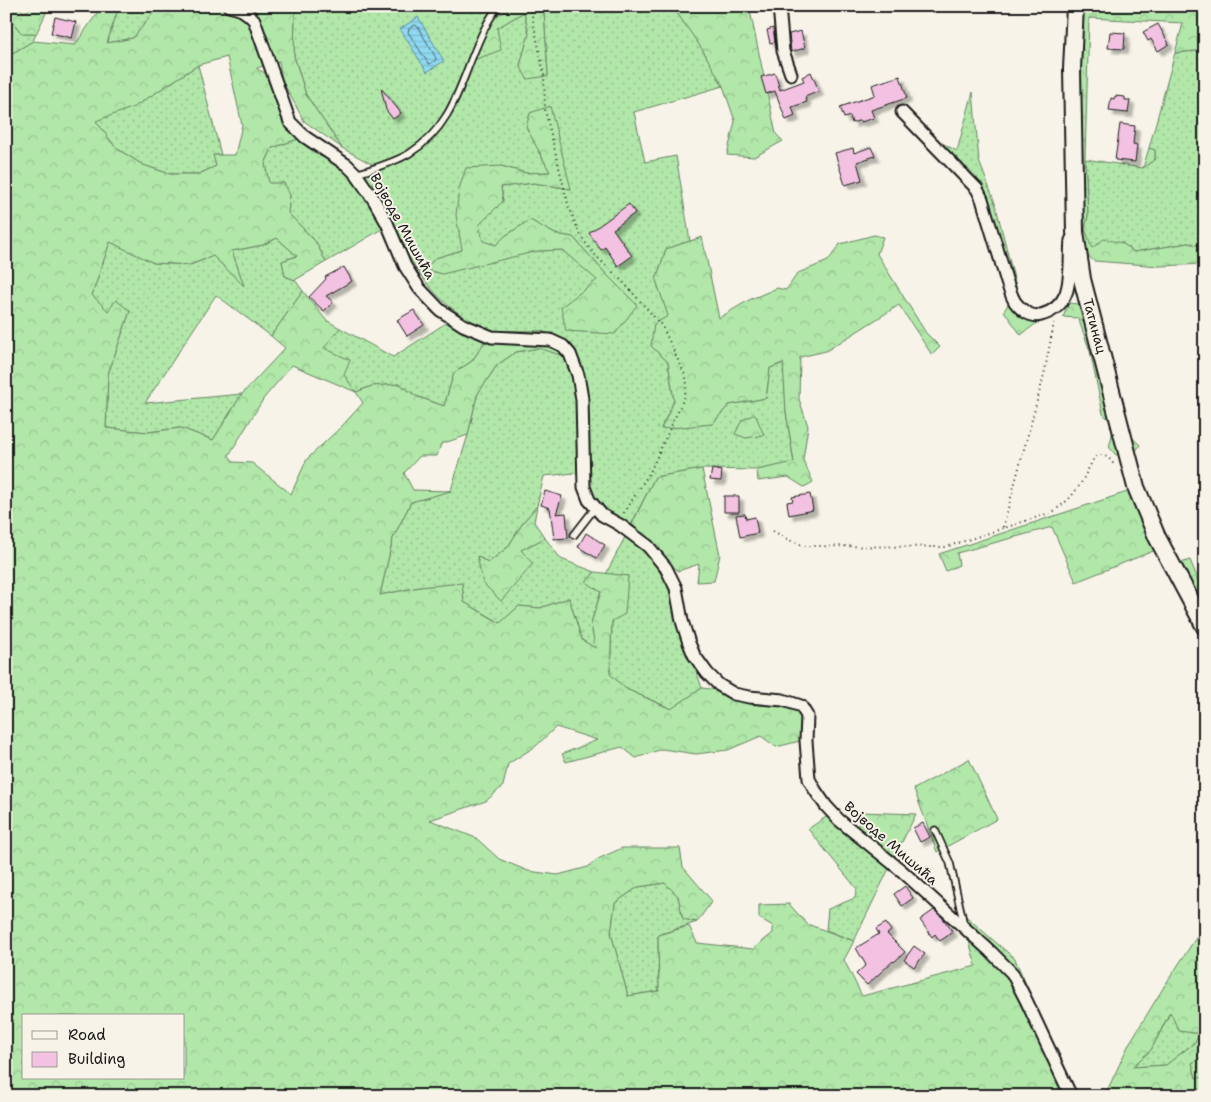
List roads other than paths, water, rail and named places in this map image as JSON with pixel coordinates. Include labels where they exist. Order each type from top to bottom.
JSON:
[{"type":"street","name":"Војводе Мишића","points":[[229,6],[247,12],[254,20],[290,122],[305,137],[347,165],[356,174],[374,200],[387,224],[405,266],[419,288],[440,310],[463,325],[492,337],[550,340],[564,346],[570,354],[578,375],[582,399],[584,487],[588,500],[602,515],[620,525],[648,546],[666,568],[676,588],[682,621],[689,643],[694,654],[719,685],[734,694],[783,700],[801,706],[808,716],[806,741],[809,779],[826,806],[839,820],[902,871],[1012,973],[1071,1096]]},
{"type":"street","points":[[779,6],[783,51],[791,74]]},
{"type":"street","name":"Татинац","points":[[1076,6],[1072,68],[1075,232],[1082,279],[1136,488],[1157,536],[1205,627]]},
{"type":"street","points":[[902,112],[977,189],[982,199],[1008,287],[1016,302],[1027,314],[1038,316],[1057,306],[1067,293],[1070,284],[1070,252],[1075,232]]},
{"type":"lane","name":"Војводе Мишића","points":[[356,174],[412,152],[442,124],[456,97],[485,26],[498,6]]},
{"type":"lane","points":[[574,535],[595,508]]},
{"type":"lane","name":"Војводе Мишића","points":[[935,830],[950,863],[966,930]]},
{"type":"water","points":[[418,17],[444,61],[427,72],[400,29]]}]
